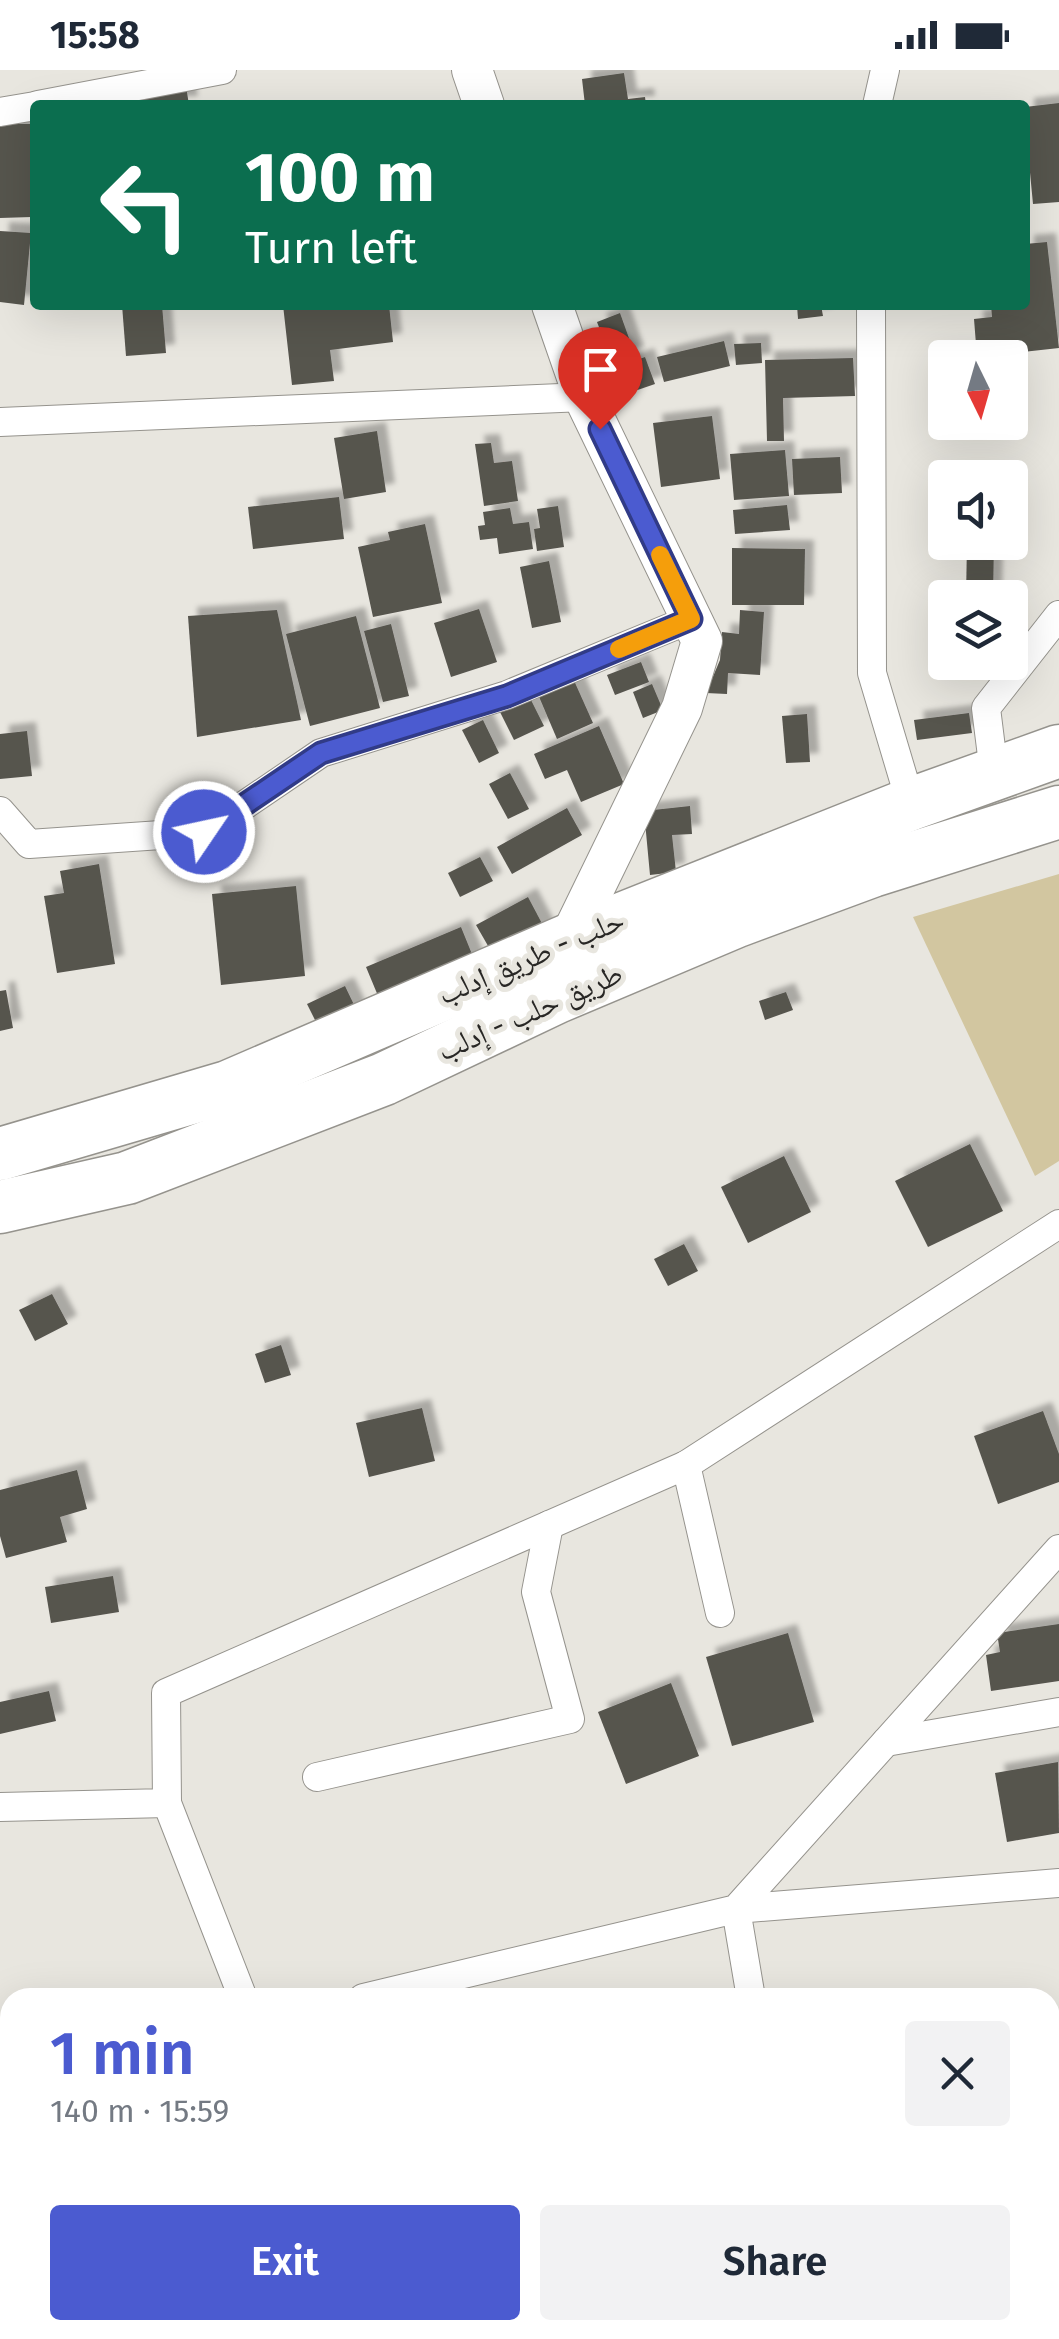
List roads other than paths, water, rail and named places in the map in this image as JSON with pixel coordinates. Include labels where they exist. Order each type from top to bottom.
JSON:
[{"type":"highway","name":"حلب - طريق إدلب","points":[[0,1154],[228,1087],[569,940],[911,804],[1059,751]]},
{"type":"highway","name":"طريق حلب - إدلب","points":[[0,1207],[127,1178],[384,1078],[738,921],[872,871],[1059,812]]},
{"type":"street","points":[[63,100],[222,70]]},
{"type":"street","points":[[472,70],[482,100]]},
{"type":"street","points":[[878,100],[885,70]]},
{"type":"street","points":[[0,112],[30,106]]},
{"type":"street","points":[[554,310],[584,397],[702,641],[682,708],[569,940]]},
{"type":"street","points":[[872,310],[872,673],[911,804]]},
{"type":"street","points":[[0,422],[584,397]]},
{"type":"street","points":[[994,772],[986,708],[1059,615]]},
{"type":"street","points":[[0,810],[29,844],[204,832],[321,753],[507,696],[691,619]]},
{"type":"street","points":[[239,1988],[167,1803],[166,1693],[686,1465],[1059,1224]]},
{"type":"street","points":[[686,1465],[720,1613]]},
{"type":"street","points":[[317,1776],[570,1719],[536,1592],[550,1525]]},
{"type":"street","points":[[736,1910],[1059,1549]]},
{"type":"street","points":[[886,1742],[1059,1712]]},
{"type":"street","points":[[0,1807],[167,1803]]},
{"type":"street","points":[[405,1988],[736,1910],[1059,1883]]},
{"type":"street","points":[[736,1910],[750,1988]]}]
